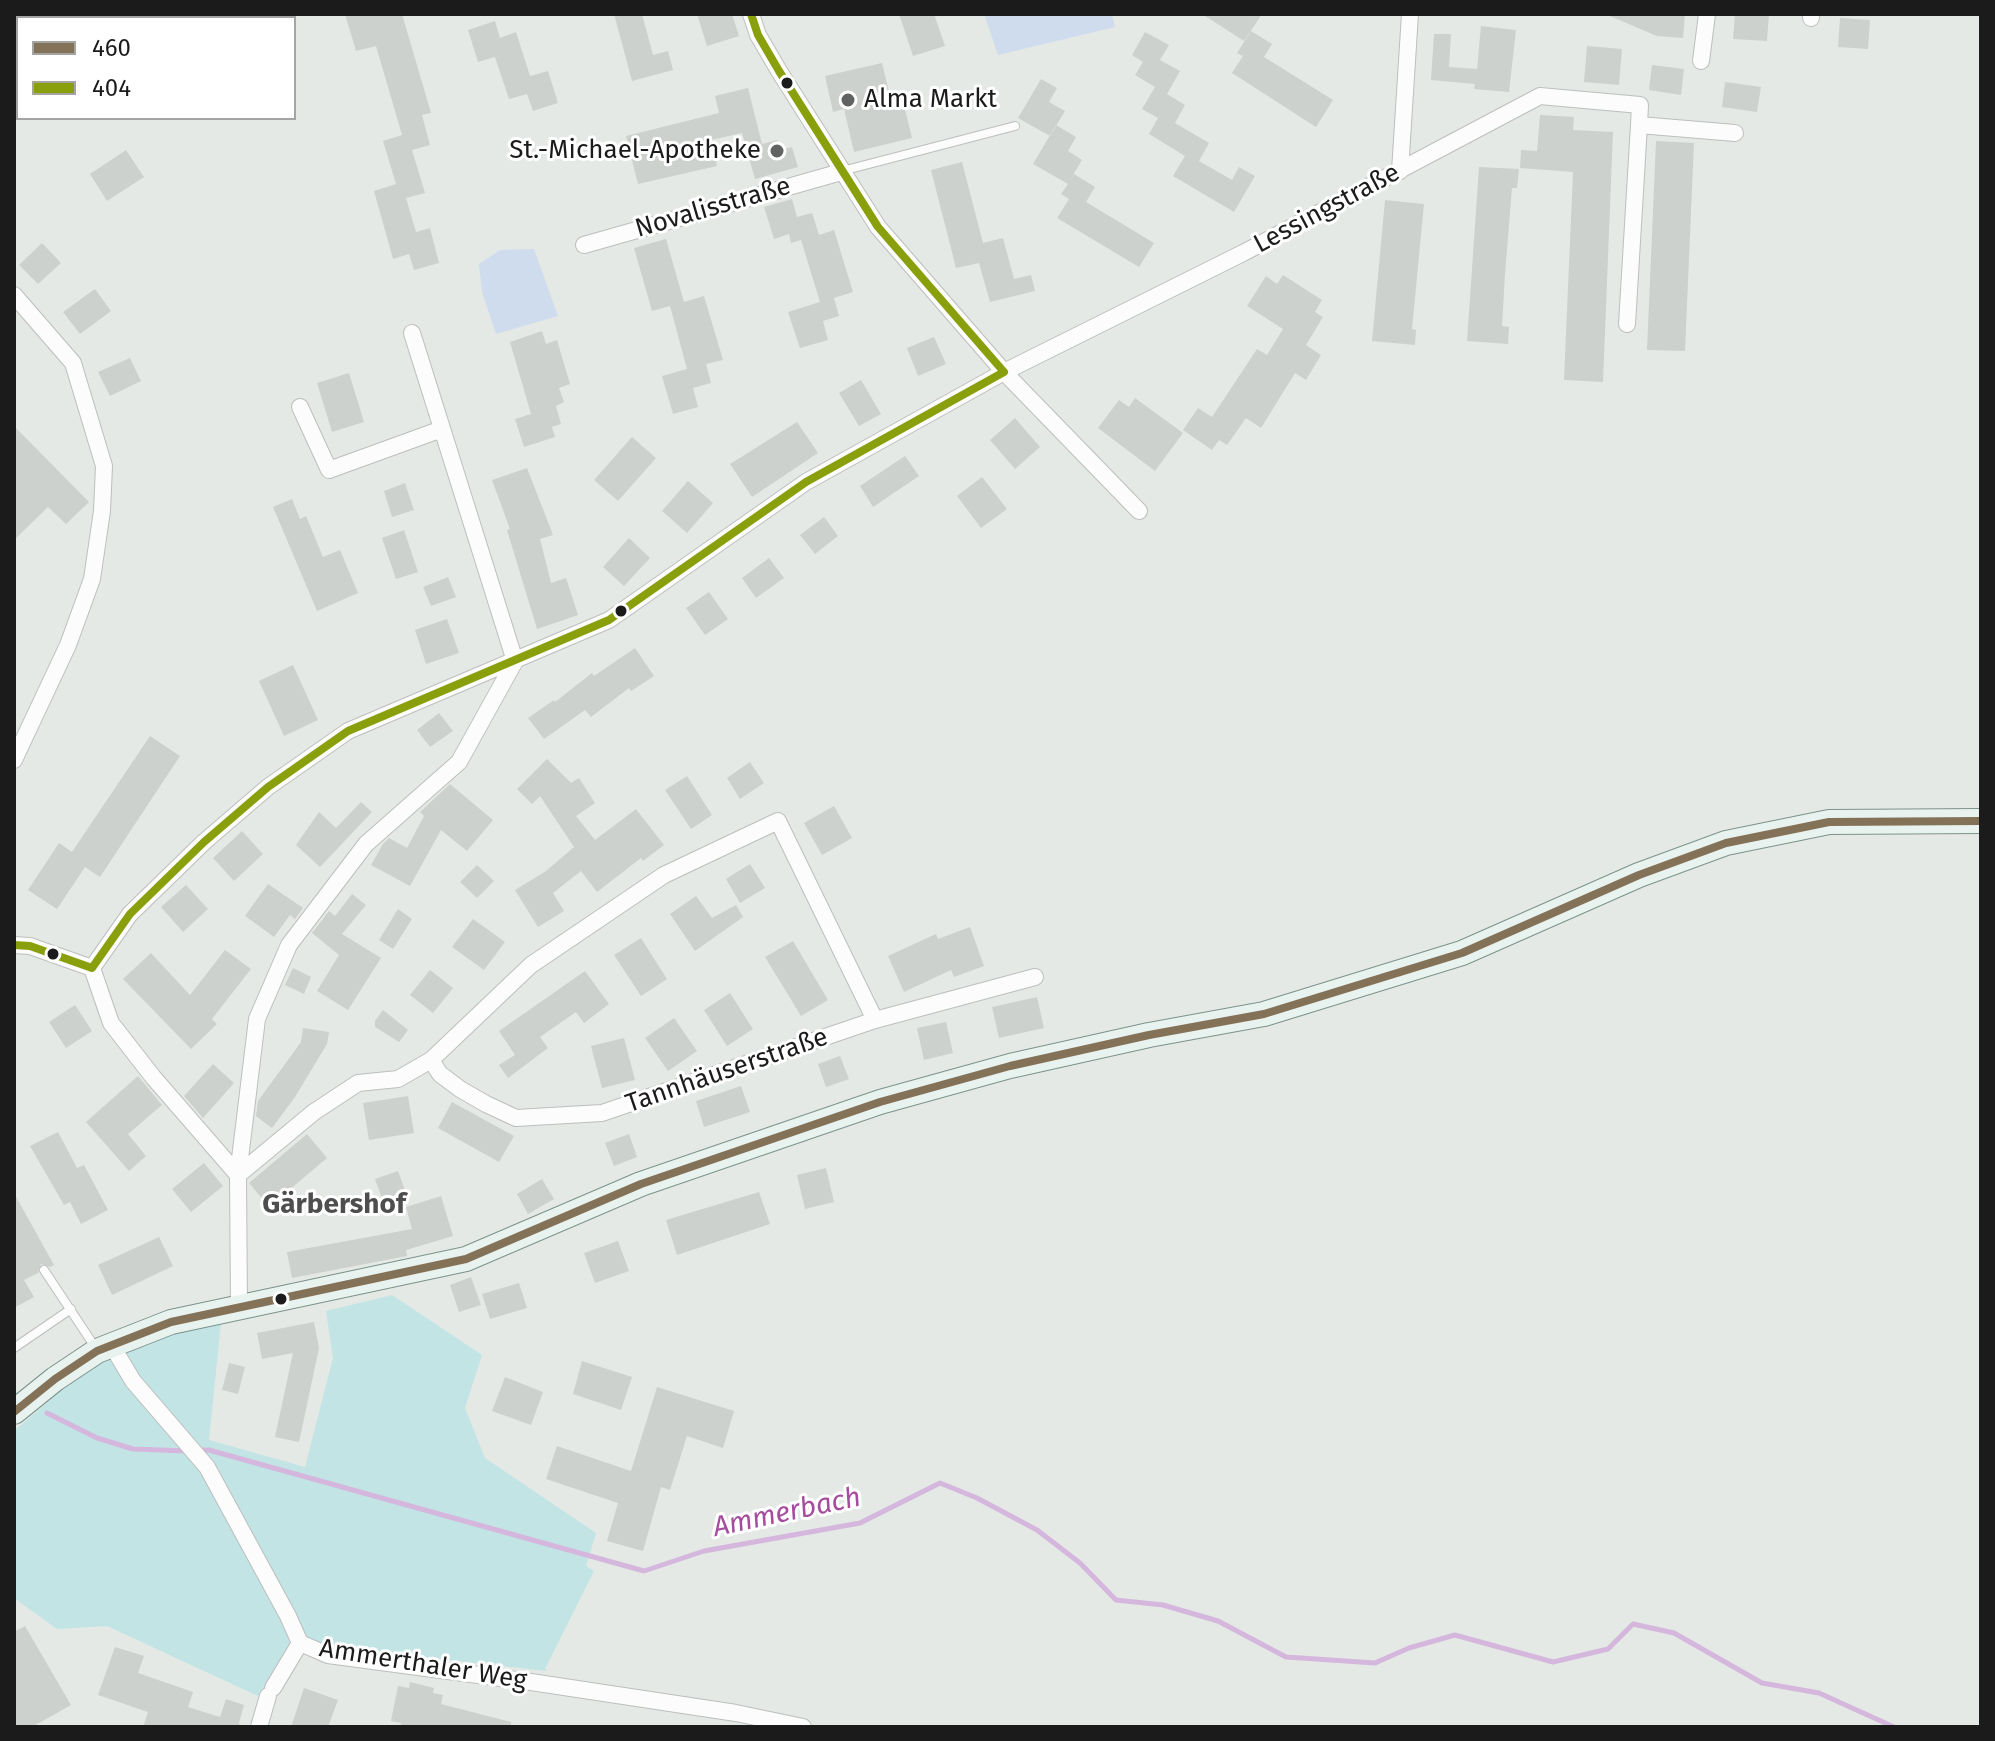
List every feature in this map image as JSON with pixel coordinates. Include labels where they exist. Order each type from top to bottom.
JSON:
[{"type":"street","points":[[751,14],[758,35],[878,227],[1004,372],[1139,511]]},
{"type":"street","points":[[1400,171],[1410,14]]},
{"type":"street","points":[[1701,61],[1707,14]]},
{"type":"street","name":"Lessingstraße","points":[[92,968],[130,914],[204,842],[268,787],[348,731],[609,620],[806,482],[1004,372],[1243,253],[1540,96],[1640,105],[1639,125]]},
{"type":"street","points":[[1627,324],[1639,125],[1735,133]]},
{"type":"street","name":"Novalisstraße","points":[[584,245],[841,172]]},
{"type":"street","points":[[14,295],[73,363],[104,466],[102,511],[92,579],[68,645],[22,730],[14,760]]},
{"type":"street","points":[[239,1307],[238,1175],[257,1019],[289,945],[366,844],[459,762],[515,661],[412,333]]},
{"type":"street","points":[[300,407],[329,470],[442,429]]},
{"type":"street","points":[[238,1175],[314,1112],[358,1083],[398,1079],[431,1060],[531,965],[664,875],[778,821],[875,1020]]},
{"type":"street","points":[[14,1412],[55,1379],[104,1347],[171,1322],[466,1259],[641,1184],[880,1102],[1010,1066],[1149,1035],[1264,1014],[1462,953],[1639,875],[1726,843],[1829,822],[1981,821]]},
{"type":"street","points":[[14,945],[30,946],[92,968],[111,1023],[238,1175]]},
{"type":"street","name":"Tannhäuserstraße","points":[[431,1060],[440,1074],[460,1089],[516,1118],[602,1113],[875,1020],[1035,977]]},
{"type":"street","name":"Ammerthaler Weg","points":[[104,1347],[207,1467],[300,1643],[328,1655],[673,1703],[803,1727]]},
{"type":"street","points":[[259,1727],[270,1692],[300,1643]]},
{"type":"lane","points":[[841,172],[1015,126]]},
{"type":"lane","points":[[44,1270],[71,1309],[104,1347]]},
{"type":"lane","points":[[14,1348],[71,1309]]},
{"type":"shaded area","points":[[984,14],[1112,14],[1115,27],[998,55]]},
{"type":"shaded area","points":[[534,249],[558,316],[496,334],[482,292],[479,264],[500,250]]},
{"type":"shaded area","points":[[392,1295],[482,1355],[465,1408],[485,1458],[596,1533],[586,1566],[594,1571],[545,1669],[547,1671],[329,1647],[281,1658],[258,1696],[107,1626],[57,1629],[14,1598],[14,1431],[92,1364],[170,1330],[221,1323],[209,1440],[305,1467],[333,1358],[326,1311]]},
{"type":"building","points":[[345,14],[402,14],[431,113],[422,115],[430,145],[412,150],[425,193],[406,198],[416,232],[430,228],[439,263],[414,270],[409,254],[393,259],[374,191],[396,184],[383,141],[402,135],[376,46],[356,51]]},
{"type":"building","points":[[614,14],[642,14],[653,55],[668,51],[673,70],[632,81]]},
{"type":"building","points":[[697,14],[732,14],[739,36],[707,46]]},
{"type":"building","points":[[899,14],[934,14],[945,46],[913,56]]},
{"type":"building","points":[[1202,14],[1262,14],[1244,41]]},
{"type":"building","points":[[1605,14],[1685,14],[1683,38],[1657,36]]},
{"type":"building","points":[[1735,14],[1769,14],[1767,41],[1733,39]]},
{"type":"building","points":[[1840,18],[1870,20],[1868,49],[1838,47]]},
{"type":"building","points":[[495,21],[500,38],[516,32],[530,76],[548,71],[558,103],[533,111],[527,94],[509,99],[495,57],[478,62],[468,30]]},
{"type":"building","points":[[1481,26],[1516,30],[1509,92],[1474,89],[1475,84],[1431,80],[1434,34],[1451,34],[1449,67],[1477,69]]},
{"type":"building","points":[[1251,31],[1272,44],[1264,57],[1333,100],[1316,127],[1232,73],[1243,56],[1237,53]]},
{"type":"building","points":[[1145,32],[1169,45],[1160,60],[1180,71],[1167,94],[1185,105],[1175,123],[1209,143],[1199,161],[1232,180],[1239,167],[1255,176],[1234,212],[1173,176],[1185,156],[1149,134],[1158,118],[1142,109],[1155,87],[1135,75],[1143,62],[1132,55]]},
{"type":"building","points":[[1587,46],[1622,49],[1619,85],[1584,82]]},
{"type":"building","points":[[882,63],[890,96],[901,93],[912,138],[854,152],[844,109],[833,112],[825,76]]},
{"type":"building","points":[[1652,65],[1684,69],[1681,95],[1649,90]]},
{"type":"building","points":[[1041,79],[1057,88],[1049,102],[1065,111],[1050,136],[1018,118]]},
{"type":"building","points":[[1725,82],[1761,87],[1757,112],[1722,107]]},
{"type":"building","points":[[748,88],[762,144],[777,140],[780,150],[792,147],[798,167],[755,179],[742,133],[711,140],[717,166],[638,184],[626,136],[719,113],[715,96]]},
{"type":"building","points":[[1540,115],[1574,117],[1573,130],[1613,132],[1603,382],[1564,380],[1573,172],[1520,168],[1521,150],[1537,151]]},
{"type":"building","points":[[1056,125],[1076,137],[1068,151],[1082,160],[1070,180],[1074,174],[1095,187],[1086,202],[1154,243],[1139,267],[1057,218],[1069,199],[1061,194],[1068,184],[1033,164]]},
{"type":"building","points":[[1656,141],[1694,143],[1685,351],[1647,350]]},
{"type":"building","points":[[126,150],[144,177],[107,201],[90,174]]},
{"type":"building","points":[[962,162],[983,243],[1003,238],[1014,279],[1031,275],[1035,291],[990,302],[979,263],[956,268],[931,170]]},
{"type":"building","points":[[1479,167],[1519,169],[1517,188],[1512,188],[1505,274],[1502,326],[1509,327],[1508,344],[1467,341]]},
{"type":"building","points":[[792,199],[797,217],[812,213],[819,235],[834,230],[853,292],[834,298],[839,316],[823,321],[828,340],[800,348],[788,312],[820,302],[801,240],[791,243],[789,234],[774,239],[764,207]]},
{"type":"building","points":[[1385,200],[1424,204],[1412,329],[1416,330],[1415,345],[1372,341]]},
{"type":"building","points":[[666,239],[684,302],[704,296],[723,360],[706,364],[711,383],[693,388],[698,407],[673,414],[662,376],[687,369],[670,306],[652,311],[634,248]]},
{"type":"building","points":[[42,243],[61,263],[38,284],[19,265]]},
{"type":"building","points":[[1283,275],[1322,300],[1315,312],[1323,317],[1306,345],[1321,355],[1306,380],[1295,373],[1261,428],[1246,418],[1227,445],[1219,440],[1212,450],[1183,430],[1198,408],[1212,417],[1257,349],[1267,355],[1283,329],[1247,306],[1266,276],[1277,284]]},
{"type":"building","points":[[95,289],[111,311],[80,334],[63,312]]},
{"type":"building","points":[[542,331],[546,344],[557,340],[570,384],[559,388],[564,402],[556,406],[561,424],[552,427],[555,437],[524,447],[515,419],[531,414],[510,342]]},
{"type":"building","points":[[934,337],[946,364],[918,376],[907,348]]},
{"type":"building","points":[[130,358],[141,381],[110,396],[98,372]]},
{"type":"building","points":[[349,373],[364,422],[332,432],[317,383]]},
{"type":"building","points":[[861,380],[881,414],[859,426],[839,393]]},
{"type":"building","points":[[1135,398],[1183,433],[1155,471],[1098,428],[1119,400],[1129,407]]},
{"type":"building","points":[[1015,418],[1040,447],[1015,469],[990,440]]},
{"type":"building","points":[[797,422],[818,453],[752,497],[730,464]]},
{"type":"building","points":[[14,426],[89,502],[66,524],[48,507],[14,540]]},
{"type":"building","points":[[632,437],[656,458],[618,501],[594,480]]},
{"type":"building","points":[[905,456],[919,476],[873,507],[860,486]]},
{"type":"building","points":[[527,468],[553,535],[540,539],[551,583],[566,578],[578,615],[537,629],[507,530],[510,529],[492,480]]},
{"type":"building","points":[[982,477],[1007,509],[981,528],[957,496]]},
{"type":"building","points":[[688,481],[713,503],[687,533],[662,511]]},
{"type":"building","points":[[405,483],[414,510],[392,517],[384,491]]},
{"type":"building","points":[[292,499],[300,519],[306,516],[323,557],[340,550],[358,593],[317,611],[273,507]]},
{"type":"building","points":[[824,517],[838,536],[815,554],[800,535]]},
{"type":"building","points":[[404,530],[418,572],[396,579],[382,538]]},
{"type":"building","points":[[629,538],[650,558],[624,586],[603,567]]},
{"type":"building","points":[[769,558],[784,578],[756,598],[742,578]]},
{"type":"building","points":[[448,577],[456,597],[431,606],[423,587]]},
{"type":"building","points":[[709,592],[728,619],[705,635],[686,608]]},
{"type":"building","points":[[447,619],[459,653],[426,664],[415,630]]},
{"type":"building","points":[[635,648],[654,676],[631,691],[629,688],[591,717],[585,710],[544,739],[528,718],[555,702],[592,673],[594,676]]},
{"type":"building","points":[[293,665],[318,720],[284,736],[259,681]]},
{"type":"building","points":[[439,713],[453,731],[430,747],[417,730]]},
{"type":"building","points":[[150,736],[180,756],[100,877],[85,867],[57,909],[28,890],[59,843],[72,852]]},
{"type":"building","points":[[547,759],[571,783],[579,778],[595,803],[576,816],[595,840],[636,809],[664,845],[643,861],[641,858],[597,892],[581,871],[553,893],[564,911],[538,927],[515,890],[546,871],[574,847],[540,796],[532,804],[517,789]]},
{"type":"building","points":[[750,762],[764,783],[740,799],[727,778]]},
{"type":"building","points":[[687,776],[712,815],[691,829],[665,790]]},
{"type":"building","points":[[450,784],[493,820],[467,851],[441,830],[410,886],[371,865],[389,838],[407,848],[424,816],[420,812]]},
{"type":"building","points":[[361,802],[372,812],[320,867],[296,845],[319,812],[336,828]]},
{"type":"building","points":[[834,806],[852,838],[822,855],[804,823]]},
{"type":"building","points":[[242,831],[263,854],[234,881],[213,858]]},
{"type":"building","points":[[750,864],[765,888],[740,903],[726,879]]},
{"type":"building","points":[[477,865],[494,881],[477,898],[460,882]]},
{"type":"building","points":[[268,884],[303,908],[295,919],[290,915],[274,937],[245,916]]},
{"type":"building","points":[[186,885],[208,909],[183,932],[161,907]]},
{"type":"building","points":[[352,894],[366,905],[342,934],[381,958],[348,1010],[317,991],[339,955],[312,933],[329,911],[335,916]]},
{"type":"building","points":[[696,896],[712,918],[736,905],[743,917],[695,951],[670,914]]},
{"type":"building","points":[[398,909],[412,919],[393,949],[379,940]]},
{"type":"building","points":[[473,919],[505,942],[484,970],[452,947]]},
{"type":"building","points":[[970,927],[984,966],[954,977],[951,970],[904,992],[888,956],[936,934],[938,939]]},
{"type":"building","points":[[641,938],[667,979],[641,996],[614,955]]},
{"type":"building","points":[[793,941],[828,1000],[801,1016],[765,957]]},
{"type":"building","points":[[225,950],[251,969],[212,1019],[217,1024],[191,1049],[123,979],[151,953],[190,995]]},
{"type":"building","points":[[293,968],[311,977],[304,994],[285,985]]},
{"type":"building","points":[[430,970],[453,988],[433,1013],[410,995]]},
{"type":"building","points":[[585,971],[609,1004],[584,1023],[576,1012],[540,1037],[548,1048],[508,1078],[499,1065],[515,1055],[499,1031]]},
{"type":"building","points":[[730,993],[753,1029],[727,1046],[704,1010]]},
{"type":"building","points":[[1037,997],[1044,1028],[999,1038],[992,1007]]},
{"type":"building","points":[[75,1005],[92,1031],[66,1048],[49,1022]]},
{"type":"building","points":[[383,1010],[408,1030],[399,1042],[375,1027],[375,1021]]},
{"type":"building","points":[[674,1018],[697,1051],[668,1071],[645,1038]]},
{"type":"building","points":[[946,1022],[953,1053],[924,1060],[917,1028]]},
{"type":"building","points":[[303,1028],[329,1032],[327,1044],[272,1128],[256,1116],[258,1101],[301,1042]]},
{"type":"building","points":[[624,1038],[635,1080],[602,1088],[591,1046]]},
{"type":"building","points":[[840,1056],[849,1079],[826,1087],[818,1064]]},
{"type":"building","points":[[213,1064],[234,1083],[203,1118],[184,1096]]},
{"type":"building","points":[[138,1076],[162,1105],[128,1134],[146,1156],[129,1171],[86,1122]]},
{"type":"building","points":[[741,1086],[750,1112],[704,1127],[696,1101]]},
{"type":"building","points":[[408,1096],[414,1133],[369,1140],[363,1103]]},
{"type":"building","points":[[452,1102],[514,1136],[499,1162],[438,1128]]},
{"type":"building","points":[[58,1132],[77,1168],[84,1165],[108,1210],[81,1224],[70,1202],[64,1205],[30,1146]]},
{"type":"building","points":[[307,1134],[327,1158],[269,1207],[249,1183]]},
{"type":"building","points":[[629,1134],[637,1157],[614,1166],[605,1143]]},
{"type":"building","points":[[204,1163],[223,1186],[191,1212],[172,1189]]},
{"type":"building","points":[[826,1168],[834,1202],[805,1209],[797,1175]]},
{"type":"building","points":[[398,1171],[406,1193],[383,1201],[375,1179]]},
{"type":"building","points":[[542,1179],[554,1199],[528,1214],[517,1194]]},
{"type":"building","points":[[759,1192],[770,1224],[677,1255],[666,1220]]},
{"type":"building","points":[[14,1193],[54,1265],[41,1264],[38,1273],[24,1280],[34,1297],[14,1308]]},
{"type":"building","points":[[441,1196],[453,1236],[406,1250],[407,1256],[292,1278],[287,1252],[412,1229],[406,1207]]},
{"type":"building","points":[[159,1237],[173,1266],[112,1295],[98,1265]]},
{"type":"building","points":[[618,1241],[629,1271],[595,1283],[584,1253]]},
{"type":"building","points":[[471,1277],[481,1305],[459,1312],[450,1285]]},
{"type":"building","points":[[519,1283],[527,1308],[490,1319],[482,1294]]},
{"type":"building","points":[[314,1322],[319,1348],[299,1442],[275,1437],[293,1353],[262,1359],[257,1333]]},
{"type":"building","points":[[582,1361],[632,1377],[621,1410],[573,1394]]},
{"type":"building","points":[[229,1363],[245,1367],[238,1394],[222,1390]]},
{"type":"building","points":[[505,1377],[543,1392],[531,1425],[492,1411]]},
{"type":"building","points":[[657,1387],[734,1411],[723,1448],[687,1436],[670,1490],[661,1487],[643,1551],[607,1541],[618,1503],[546,1479],[557,1446],[631,1471]]},
{"type":"building","points":[[25,1626],[71,1705],[32,1727],[14,1727],[14,1632]]},
{"type":"building","points":[[115,1647],[144,1656],[138,1673],[193,1692],[188,1707],[220,1717],[226,1699],[244,1705],[240,1727],[143,1727],[148,1712],[98,1695]]},
{"type":"building","points":[[410,1682],[434,1688],[433,1693],[443,1695],[441,1704],[511,1722],[511,1727],[400,1727],[401,1723],[391,1721],[398,1686],[409,1688]]},
{"type":"building","points":[[304,1688],[338,1700],[328,1727],[291,1727]]},
{"type":"waterway","name":"Ammerbach","points":[[47,1413],[97,1438],[133,1449],[187,1451]]},
{"type":"waterway","name":"Ammerbach","points":[[197,1450],[209,1450],[644,1571],[704,1551],[860,1523],[940,1483],[977,1498],[1037,1530],[1080,1563],[1116,1600],[1163,1605],[1218,1621],[1286,1657],[1375,1663],[1409,1648],[1455,1635],[1553,1662],[1608,1649],[1633,1624],[1674,1633],[1762,1683],[1819,1693],[1894,1727]]},
{"type":"transit line","name":"404","points":[[14,945],[30,946],[92,968],[130,914],[204,842],[268,787],[348,731],[609,620],[806,482],[1004,372],[878,227],[779,71],[758,35],[751,14]]},
{"type":"transit line","name":"460","points":[[14,1412],[97,1351],[171,1322],[466,1259],[641,1184],[880,1102],[1010,1066],[1149,1035],[1264,1014],[1462,953],[1639,875],[1726,843],[1829,822],[1981,821]]},
{"type":"place","name":"Alma Markt","points":[[848,100]]},
{"type":"place","name":"St.-Michael-Apotheke","points":[[777,151]]},
{"type":"district","name":"Gärbershof","points":[[334,1205]]}]
